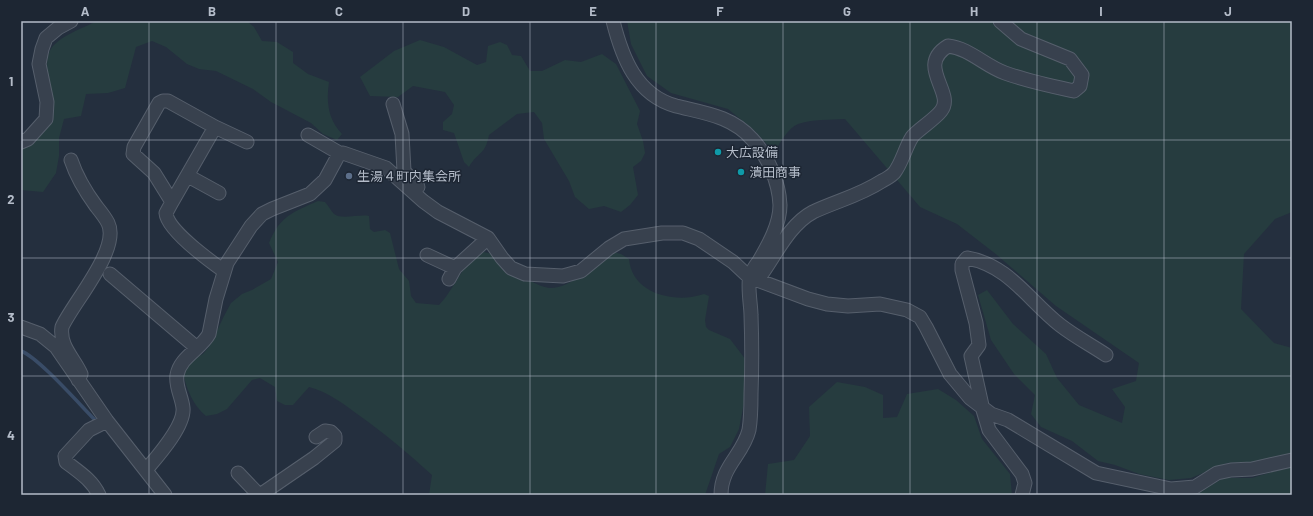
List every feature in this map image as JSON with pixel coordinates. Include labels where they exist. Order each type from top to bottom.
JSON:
[{"type":"street","points":[[21,142],[28,139],[46,119],[47,102],[39,64],[46,38],[58,28],[71,21]]},
{"type":"street","points":[[613,21],[617,38],[631,72],[646,88],[658,97],[675,105],[718,116],[737,126],[752,139],[766,159],[773,173],[780,205],[777,223],[769,245],[750,277],[753,351],[750,422],[747,438],[721,482],[721,495]]},
{"type":"street","points":[[750,277],[761,275],[790,233],[805,218],[818,210],[853,197],[894,173],[912,136],[926,126],[942,110],[944,100],[935,69],[935,57],[940,51],[948,46],[962,49],[986,64],[1005,73],[1074,91],[1080,86],[1082,75],[1070,60],[1021,39],[1000,21]]},
{"type":"street","points":[[172,202],[154,173],[133,154],[134,147],[159,103],[168,101],[215,127],[247,142]]},
{"type":"street","points":[[393,104],[402,134],[404,172],[408,178],[442,209],[446,217]]},
{"type":"street","points":[[215,127],[166,213],[170,224],[191,244],[224,271]]},
{"type":"street","points":[[308,135],[341,154],[344,153],[386,168],[423,201],[446,217],[488,238],[493,242],[502,258],[511,268],[525,274],[563,276],[581,271],[608,248],[624,239],[662,233],[683,233],[699,238],[750,277],[808,299],[827,304],[848,306],[880,304],[895,306],[907,310],[920,317],[950,374],[970,398],[991,414],[1008,420],[1096,473],[1171,489],[1195,487],[1217,473],[1231,470],[1252,469],[1292,460]]},
{"type":"street","points":[[146,470],[168,442],[181,420],[183,408],[177,384],[177,375],[182,364],[209,334],[224,271],[230,259],[251,226],[262,214],[310,194],[326,180],[338,156],[341,154]]},
{"type":"street","points":[[71,160],[79,182],[108,222],[110,232],[104,257],[95,275],[62,327],[61,333],[65,348],[81,374],[78,380]]},
{"type":"street","points":[[188,176],[219,193]]},
{"type":"street","points":[[427,255],[452,274],[488,238]]},
{"type":"street","points":[[1022,495],[1025,482],[1022,474],[989,430],[982,407],[971,356],[980,345],[962,270],[962,264],[968,258],[978,259],[1018,283],[1060,325],[1106,355]]},
{"type":"street","points":[[110,274],[197,348]]},
{"type":"street","points":[[21,327],[30,329],[48,339],[107,421],[164,495]]},
{"type":"street","points":[[99,495],[95,486],[86,477],[66,462],[65,456],[89,430],[107,421]]},
{"type":"street","points":[[238,474],[259,495],[314,458],[335,441],[335,436],[331,432],[325,432],[316,437]]},
{"type":"green space","points":[[97,21],[247,21],[254,27],[262,41],[277,42],[293,52],[293,63],[308,74],[329,82],[329,110],[337,128],[342,134],[337,140],[323,134],[311,123],[271,102],[253,89],[216,71],[199,69],[187,64],[166,47],[152,41],[136,47],[125,88],[108,93],[86,94],[81,116],[64,119],[59,138],[59,156],[56,173],[43,192],[21,190],[21,149],[39,138],[48,125],[51,111],[51,96],[47,68],[48,56],[58,41],[69,34]]},
{"type":"green space","points":[[627,21],[1292,21],[1292,212],[1275,219],[1244,254],[1241,309],[1274,343],[1292,348],[1292,453],[1253,462],[1227,463],[1191,478],[1169,480],[1139,474],[1115,465],[1098,461],[1072,441],[1041,427],[1031,414],[1035,395],[1014,374],[991,340],[978,295],[987,290],[1013,324],[1046,354],[1057,378],[1079,405],[1122,423],[1125,407],[1112,389],[1136,381],[1139,363],[1056,306],[997,255],[957,224],[920,207],[845,119],[815,120],[798,124],[788,132],[774,152],[755,131],[728,109],[671,93],[647,76],[631,44]]},
{"type":"green space","points":[[420,40],[444,47],[477,65],[486,62],[488,46],[500,42],[507,45],[512,55],[521,56],[530,71],[542,71],[565,60],[581,62],[602,54],[616,64],[640,111],[637,124],[643,141],[645,153],[641,161],[633,167],[638,195],[630,205],[621,212],[604,206],[589,209],[575,197],[569,181],[544,139],[542,123],[534,112],[517,114],[489,135],[485,147],[469,167],[464,162],[454,133],[443,130],[443,122],[452,114],[454,105],[445,92],[413,86],[398,97],[370,96],[360,77],[394,51]]},
{"type":"green space","points":[[318,201],[325,202],[337,216],[369,216],[370,229],[374,232],[385,230],[390,233],[399,269],[409,281],[411,296],[416,303],[439,305],[445,299],[464,269],[476,256],[484,252],[497,257],[531,281],[549,288],[565,285],[574,280],[613,252],[621,254],[629,259],[632,271],[638,281],[646,288],[668,297],[693,297],[704,294],[709,296],[705,320],[706,327],[709,330],[730,339],[746,360],[747,387],[739,429],[730,447],[719,454],[705,495],[429,495],[432,475],[405,451],[342,403],[323,392],[309,387],[293,405],[285,405],[277,401],[275,387],[260,378],[252,380],[227,409],[217,414],[206,416],[197,407],[191,396],[183,372],[190,361],[203,354],[209,347],[231,303],[242,294],[271,279],[278,262],[269,243],[278,227],[294,212]]},
{"type":"green space","points":[[837,382],[865,387],[883,395],[883,418],[897,417],[907,394],[938,389],[956,400],[974,416],[982,439],[1010,474],[1012,495],[765,495],[768,464],[794,460],[810,436],[809,407]]},
{"type":"green space","points":[[1292,466],[1292,495],[1185,495],[1189,492],[1199,493],[1223,478],[1252,478]]},
{"type":"waterway","points":[[21,351],[38,362],[95,420]]},
{"type":"place","name":"大広設備","points":[[718,152]]},
{"type":"place","name":"潰田商事","points":[[741,172]]},
{"type":"place","name":"生湯４町内集会所","points":[[349,176]]}]
